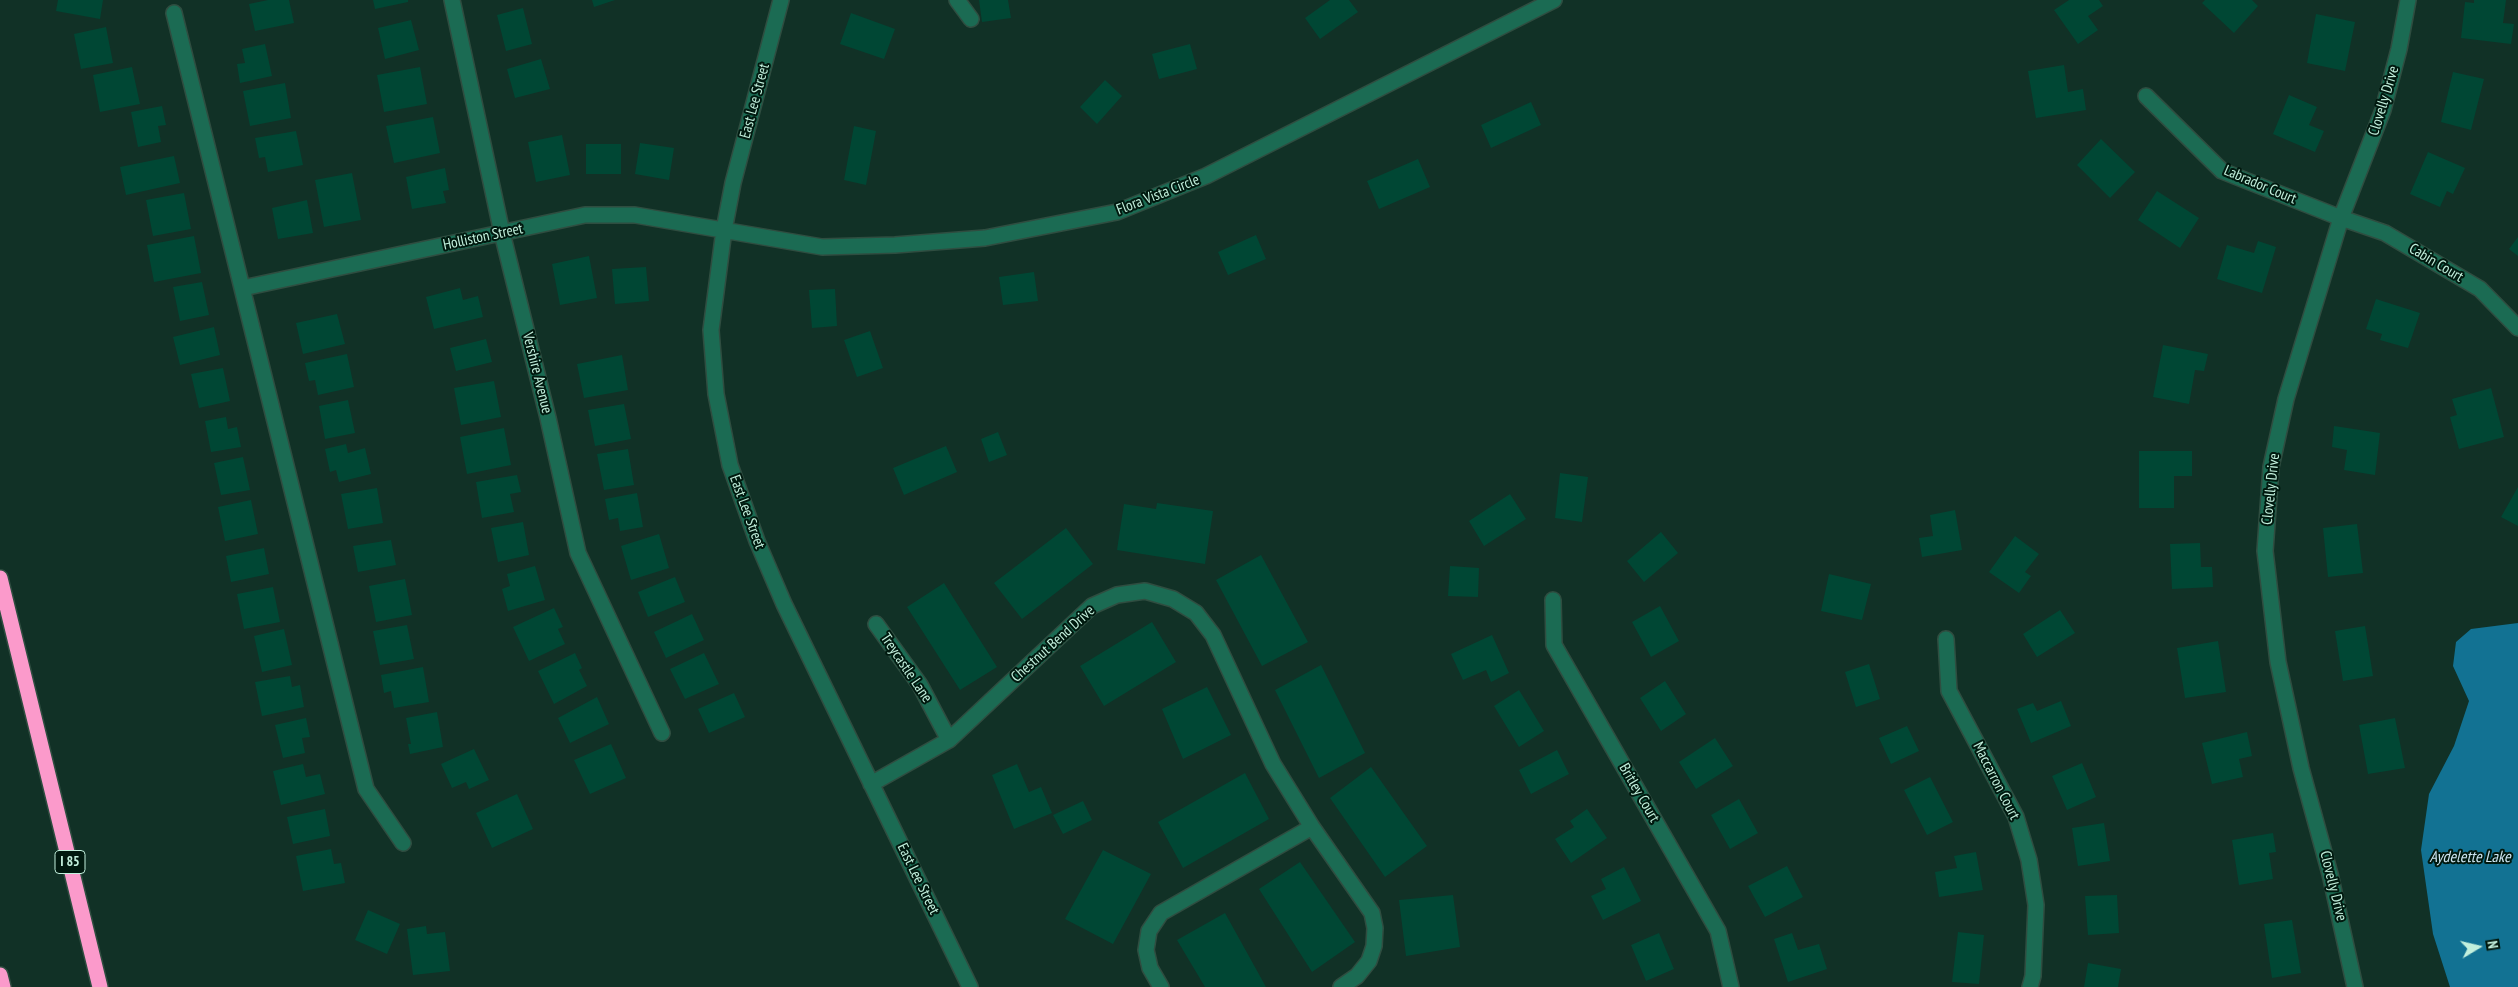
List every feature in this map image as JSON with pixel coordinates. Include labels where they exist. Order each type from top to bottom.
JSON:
[{"type":"highway","name":"I 85","points":[[0,578],[100,987]]},
{"type":"highway","points":[[0,975],[3,987]]},
{"type":"street","name":"Vershire Avenue","points":[[452,0],[502,233],[548,418],[578,554],[662,732]]},
{"type":"street","name":"East Lee Street","points":[[781,0],[734,183],[724,230],[711,330],[716,394],[730,465],[757,541],[784,604],[970,987]]},
{"type":"street","points":[[957,0],[971,19]]},
{"type":"street","name":"Flora Vista Circle","points":[[724,230],[822,247],[895,245],[985,238],[1117,212],[1206,176],[1554,0]]},
{"type":"street","name":"Clovelly Drive","points":[[2355,987],[2330,874],[2301,768],[2278,662],[2265,551],[2271,467],[2286,399],[2341,218],[2383,110],[2399,49],[2408,0]]},
{"type":"street","points":[[174,14],[243,288],[316,594],[366,788],[403,844]]},
{"type":"street","name":"Labrador Court","points":[[2146,96],[2222,171],[2341,218]]},
{"type":"street","name":"Holliston Street","points":[[243,288],[585,215],[635,215],[724,230]]},
{"type":"street","name":"Cabin Court","points":[[2341,218],[2384,233],[2480,290],[2518,328]]},
{"type":"street","name":"Chestnut Bend Drive","points":[[871,784],[949,740],[1092,606],[1116,595],[1144,591],[1173,599],[1196,613],[1213,635],[1273,764],[1312,827],[1372,913],[1375,928],[1374,946],[1369,961],[1357,976],[1341,987]]},
{"type":"street","name":"Britley Court","points":[[1553,600],[1554,645],[1718,931],[1732,987]]},
{"type":"street","name":"Treycastle Lane","points":[[876,624],[920,685],[949,740]]},
{"type":"street","name":"Maccarron Court","points":[[1946,639],[1950,692],[2016,817],[2029,860],[2036,905],[2033,976],[2030,987]]},
{"type":"street","points":[[1161,987],[1150,968],[1146,950],[1150,931],[1160,913],[1312,827]]},
{"type":"water","name":"Aydelette Lake","points":[[2518,623],[2518,987],[2450,987],[2433,934],[2421,850],[2429,794],[2454,746],[2469,701],[2453,666],[2456,642],[2471,629]]},
{"type":"building","points":[[58,0],[103,0],[100,19],[56,11]]},
{"type":"building","points":[[268,0],[289,0],[294,23],[255,31],[249,4]]},
{"type":"building","points":[[373,0],[408,0],[408,2],[375,9]]},
{"type":"building","points":[[592,0],[615,0],[594,7]]},
{"type":"building","points":[[979,0],[1008,0],[1011,18],[982,22]]},
{"type":"building","points":[[1330,0],[1349,0],[1358,12],[1320,39],[1305,18]]},
{"type":"building","points":[[2069,0],[2099,0],[2103,6],[2088,16],[2098,30],[2078,44],[2054,10]]},
{"type":"building","points":[[2205,0],[2252,0],[2258,6],[2234,33],[2202,3]]},
{"type":"building","points":[[2474,0],[2506,0],[2503,23],[2514,24],[2511,44],[2461,38],[2465,2],[2474,3]]},
{"type":"building","points":[[523,8],[532,44],[506,51],[497,15]]},
{"type":"building","points":[[851,13],[895,29],[884,59],[840,44]]},
{"type":"building","points":[[2316,14],[2355,22],[2345,71],[2307,63]]},
{"type":"building","points":[[411,20],[419,50],[385,59],[378,28]]},
{"type":"building","points":[[106,27],[113,63],[81,69],[74,34]]},
{"type":"building","points":[[265,44],[272,76],[240,83],[237,64],[245,63],[242,49]]},
{"type":"building","points":[[1190,44],[1197,69],[1159,79],[1152,54]]},
{"type":"building","points":[[541,59],[550,89],[515,98],[507,69]]},
{"type":"building","points":[[2064,65],[2068,92],[2083,89],[2086,110],[2036,118],[2028,71]]},
{"type":"building","points":[[132,67],[140,104],[100,112],[93,75]]},
{"type":"building","points":[[420,67],[427,104],[384,112],[377,75]]},
{"type":"building","points":[[2453,72],[2484,79],[2471,130],[2441,122]]},
{"type":"building","points":[[1105,80],[1122,96],[1097,124],[1080,107]]},
{"type":"building","points":[[285,83],[291,118],[250,126],[243,91]]},
{"type":"building","points":[[2289,95],[2317,107],[2309,125],[2324,131],[2315,152],[2273,134]]},
{"type":"building","points":[[1531,102],[1541,125],[1491,148],[1481,125]]},
{"type":"building","points":[[162,106],[166,125],[158,126],[161,142],[138,147],[131,112]]},
{"type":"building","points":[[433,117],[440,153],[394,163],[386,126]]},
{"type":"building","points":[[854,126],[876,131],[866,185],[844,180]]},
{"type":"building","points":[[296,131],[303,165],[268,172],[265,157],[259,158],[255,138]]},
{"type":"building","points":[[562,135],[570,175],[536,182],[528,142]]},
{"type":"building","points":[[2101,139],[2135,172],[2110,198],[2077,165]]},
{"type":"building","points":[[640,143],[674,148],[669,180],[635,174]]},
{"type":"building","points":[[586,144],[621,144],[621,174],[586,174]]},
{"type":"building","points":[[2428,152],[2465,168],[2453,194],[2447,191],[2440,207],[2410,194]]},
{"type":"building","points":[[174,156],[180,183],[126,195],[120,167]]},
{"type":"building","points":[[1418,159],[1430,187],[1379,209],[1367,181]]},
{"type":"building","points":[[445,168],[449,190],[443,191],[446,203],[412,209],[406,177]]},
{"type":"building","points":[[352,173],[361,220],[324,227],[315,180]]},
{"type":"building","points":[[2157,191],[2199,218],[2180,248],[2138,220]]},
{"type":"building","points":[[184,193],[191,229],[153,236],[146,200]]},
{"type":"building","points":[[307,200],[313,233],[278,239],[272,208]]},
{"type":"building","points":[[1256,235],[1266,259],[1228,275],[1218,252]]},
{"type":"building","points":[[194,236],[201,273],[154,282],[147,245]]},
{"type":"building","points":[[2518,237],[2518,256],[2509,249]]},
{"type":"building","points":[[2258,241],[2276,247],[2262,293],[2217,279],[2227,245],[2254,253]]},
{"type":"building","points":[[589,256],[597,298],[560,305],[552,264]]},
{"type":"building","points":[[646,267],[649,301],[615,304],[612,269]]},
{"type":"building","points":[[1034,272],[1038,301],[1003,305],[999,277]]},
{"type":"building","points":[[202,282],[209,315],[180,321],[173,287]]},
{"type":"building","points":[[460,288],[463,300],[478,296],[483,317],[434,329],[426,297]]},
{"type":"building","points":[[835,289],[837,326],[812,328],[809,290]]},
{"type":"building","points":[[2376,299],[2420,313],[2408,348],[2380,340],[2382,334],[2366,329]]},
{"type":"building","points":[[337,314],[345,344],[303,354],[296,323]]},
{"type":"building","points":[[214,327],[220,355],[180,365],[173,337]]},
{"type":"building","points":[[870,331],[883,368],[857,377],[844,340]]},
{"type":"building","points":[[486,339],[492,362],[456,371],[450,348]]},
{"type":"building","points":[[2163,345],[2208,354],[2204,371],[2195,370],[2189,404],[2153,397]]},
{"type":"building","points":[[347,354],[354,387],[318,395],[315,380],[309,381],[305,363]]},
{"type":"building","points":[[622,355],[628,390],[584,398],[577,364]]},
{"type":"building","points":[[223,368],[230,401],[199,408],[191,374]]},
{"type":"building","points":[[494,381],[501,417],[461,425],[454,388]]},
{"type":"building","points":[[2491,388],[2504,437],[2459,449],[2450,417],[2457,415],[2452,399]]},
{"type":"building","points":[[348,400],[355,433],[325,439],[319,406]]},
{"type":"building","points":[[624,404],[631,439],[595,446],[588,410]]},
{"type":"building","points":[[226,417],[228,429],[237,427],[241,447],[211,452],[205,421]]},
{"type":"building","points":[[2334,426],[2380,433],[2375,475],[2344,470],[2347,450],[2332,447]]},
{"type":"building","points":[[504,428],[511,465],[467,474],[460,437]]},
{"type":"building","points":[[998,432],[1007,455],[989,462],[981,439]]},
{"type":"building","points":[[346,444],[348,453],[365,448],[371,474],[339,482],[336,470],[330,472],[325,449]]},
{"type":"building","points":[[946,446],[957,472],[904,495],[893,468]]},
{"type":"building","points":[[628,449],[634,485],[604,490],[597,454]]},
{"type":"building","points":[[2139,451],[2192,451],[2192,476],[2174,476],[2174,508],[2139,508]]},
{"type":"building","points":[[243,457],[250,490],[221,495],[214,463]]},
{"type":"building","points":[[1560,473],[1588,477],[1582,522],[1555,518]]},
{"type":"building","points":[[517,475],[521,492],[510,494],[514,512],[482,518],[476,482]]},
{"type":"building","points":[[2518,487],[2518,526],[2501,517]]},
{"type":"building","points":[[377,488],[383,523],[348,529],[341,494]]},
{"type":"building","points":[[637,493],[643,527],[620,531],[618,518],[609,520],[605,499]]},
{"type":"building","points":[[1510,494],[1526,519],[1484,546],[1469,521]]},
{"type":"building","points":[[251,500],[258,534],[225,541],[218,507]]},
{"type":"building","points":[[1157,503],[1213,511],[1205,564],[1117,550],[1124,504],[1156,509]]},
{"type":"building","points":[[1955,510],[1962,550],[1922,557],[1919,538],[1933,536],[1930,515]]},
{"type":"building","points":[[523,522],[529,555],[498,562],[491,528]]},
{"type":"building","points":[[2357,524],[2363,573],[2328,577],[2323,528]]},
{"type":"building","points":[[1066,528],[1093,564],[1022,619],[994,583]]},
{"type":"building","points":[[1661,532],[1678,553],[1644,582],[1627,561]]},
{"type":"building","points":[[659,534],[669,568],[631,580],[621,546]]},
{"type":"building","points":[[2015,536],[2039,554],[2025,572],[2031,576],[2019,593],[1989,572]]},
{"type":"building","points":[[391,540],[396,565],[358,572],[353,546]]},
{"type":"building","points":[[2200,543],[2201,567],[2212,567],[2213,587],[2172,589],[2170,544]]},
{"type":"building","points":[[264,548],[269,574],[231,582],[226,556]]},
{"type":"building","points":[[1261,555],[1308,642],[1262,666],[1216,580]]},
{"type":"building","points":[[535,566],[545,600],[508,611],[502,589],[510,586],[507,574]]},
{"type":"building","points":[[1450,566],[1479,568],[1478,597],[1448,596]]},
{"type":"building","points":[[1829,574],[1871,584],[1862,620],[1821,611]]},
{"type":"building","points":[[675,577],[685,602],[648,617],[638,592]]},
{"type":"building","points":[[405,579],[412,615],[376,622],[369,586]]},
{"type":"building","points":[[944,583],[997,667],[960,690],[907,607]]},
{"type":"building","points":[[273,587],[280,622],[244,629],[237,594]]},
{"type":"building","points":[[1660,606],[1679,641],[1651,657],[1632,622]]},
{"type":"building","points":[[554,608],[563,627],[558,629],[565,644],[529,661],[513,627]]},
{"type":"building","points":[[2060,610],[2075,633],[2037,657],[2023,634]]},
{"type":"building","points":[[692,614],[704,640],[666,658],[654,632]]},
{"type":"building","points":[[1152,622],[1176,662],[1104,706],[1080,666]]},
{"type":"building","points":[[407,625],[414,659],[380,665],[373,631]]},
{"type":"building","points":[[2365,626],[2373,676],[2343,681],[2335,631]]},
{"type":"building","points":[[284,629],[292,665],[262,672],[254,636]]},
{"type":"building","points":[[1492,635],[1509,673],[1491,682],[1486,670],[1463,680],[1451,654]]},
{"type":"building","points":[[2218,641],[2226,692],[2185,698],[2177,648]]},
{"type":"building","points":[[575,653],[582,668],[579,670],[587,686],[554,704],[538,671]]},
{"type":"building","points":[[704,653],[719,684],[685,699],[670,669]]},
{"type":"building","points":[[1869,664],[1880,699],[1856,707],[1845,672]]},
{"type":"building","points":[[1321,665],[1365,753],[1319,778],[1275,690]]},
{"type":"building","points":[[423,667],[429,702],[394,708],[391,691],[384,693],[381,675]]},
{"type":"building","points":[[290,676],[292,687],[300,685],[304,707],[262,716],[255,682]]},
{"type":"building","points":[[1665,681],[1686,714],[1661,731],[1640,698]]},
{"type":"building","points":[[1207,687],[1231,735],[1183,759],[1162,709]]},
{"type":"building","points":[[1519,690],[1544,731],[1519,747],[1494,706]]},
{"type":"building","points":[[734,693],[745,717],[709,733],[698,709]]},
{"type":"building","points":[[597,697],[609,724],[570,743],[558,718]]},
{"type":"building","points":[[2061,701],[2071,726],[2031,743],[2017,709],[2033,703],[2037,711]]},
{"type":"building","points":[[437,712],[443,747],[410,754],[408,744],[411,744],[406,718]]},
{"type":"building","points":[[306,718],[310,737],[302,738],[305,753],[283,758],[275,725]]},
{"type":"building","points":[[2395,718],[2405,768],[2368,774],[2359,725]]},
{"type":"building","points":[[1907,726],[1919,751],[1891,764],[1879,738]]},
{"type":"building","points":[[2247,732],[2252,756],[2239,759],[2243,777],[2212,784],[2202,743]]},
{"type":"building","points":[[1715,738],[1733,766],[1696,789],[1679,762]]},
{"type":"building","points":[[611,744],[626,778],[590,794],[574,760]]},
{"type":"building","points":[[474,749],[489,780],[469,789],[466,782],[452,788],[441,764]]},
{"type":"building","points":[[1557,750],[1569,774],[1531,794],[1519,770]]},
{"type":"building","points":[[2082,763],[2096,797],[2067,810],[2052,776]]},
{"type":"building","points":[[303,764],[306,777],[320,774],[325,794],[281,805],[273,771]]},
{"type":"building","points":[[1017,764],[1029,792],[1041,787],[1052,813],[1014,829],[992,775]]},
{"type":"building","points":[[1371,767],[1427,846],[1385,877],[1330,798]]},
{"type":"building","points":[[1245,773],[1269,819],[1183,868],[1158,822]]},
{"type":"building","points":[[1930,777],[1953,822],[1927,835],[1904,790]]},
{"type":"building","points":[[517,794],[533,829],[492,848],[476,813]]},
{"type":"building","points":[[1739,799],[1758,833],[1730,849],[1711,815]]},
{"type":"building","points":[[1083,801],[1092,820],[1063,834],[1053,815]]},
{"type":"building","points":[[325,809],[330,836],[293,844],[287,817]]},
{"type":"building","points":[[1587,809],[1607,838],[1571,863],[1555,839],[1574,827],[1570,821]]},
{"type":"building","points":[[2104,823],[2110,861],[2078,866],[2072,828]]},
{"type":"building","points":[[2273,833],[2276,852],[2269,853],[2273,879],[2239,885],[2232,840]]},
{"type":"building","points":[[331,849],[334,864],[341,863],[345,883],[303,891],[296,856]]},
{"type":"building","points":[[1103,850],[1151,874],[1113,944],[1065,919]]},
{"type":"building","points":[[1976,852],[1983,890],[1939,897],[1935,872],[1957,868],[1954,856]]},
{"type":"building","points":[[1300,862],[1355,942],[1312,972],[1259,889]]},
{"type":"building","points":[[1787,866],[1803,897],[1765,917],[1748,886]]},
{"type":"building","points":[[1624,867],[1641,901],[1603,920],[1591,896],[1606,889],[1601,879]]},
{"type":"building","points":[[1453,895],[1460,947],[1406,956],[1399,900]]},
{"type":"building","points":[[2117,895],[2119,933],[2088,935],[2085,896]]},
{"type":"building","points":[[368,910],[400,924],[387,954],[355,940]]},
{"type":"building","points":[[1225,913],[1266,987],[1205,987],[1177,940]]},
{"type":"building","points":[[2292,920],[2301,973],[2272,978],[2264,924]]},
{"type":"building","points":[[426,926],[427,934],[445,932],[450,971],[413,975],[407,929]]},
{"type":"building","points":[[1958,932],[1984,935],[1979,984],[1952,982]]},
{"type":"building","points":[[1659,933],[1674,969],[1646,981],[1631,945]]},
{"type":"building","points":[[1792,933],[1798,950],[1819,944],[1827,969],[1788,982],[1774,939]]},
{"type":"building","points":[[2088,963],[2121,969],[2118,987],[2084,987]]}]
